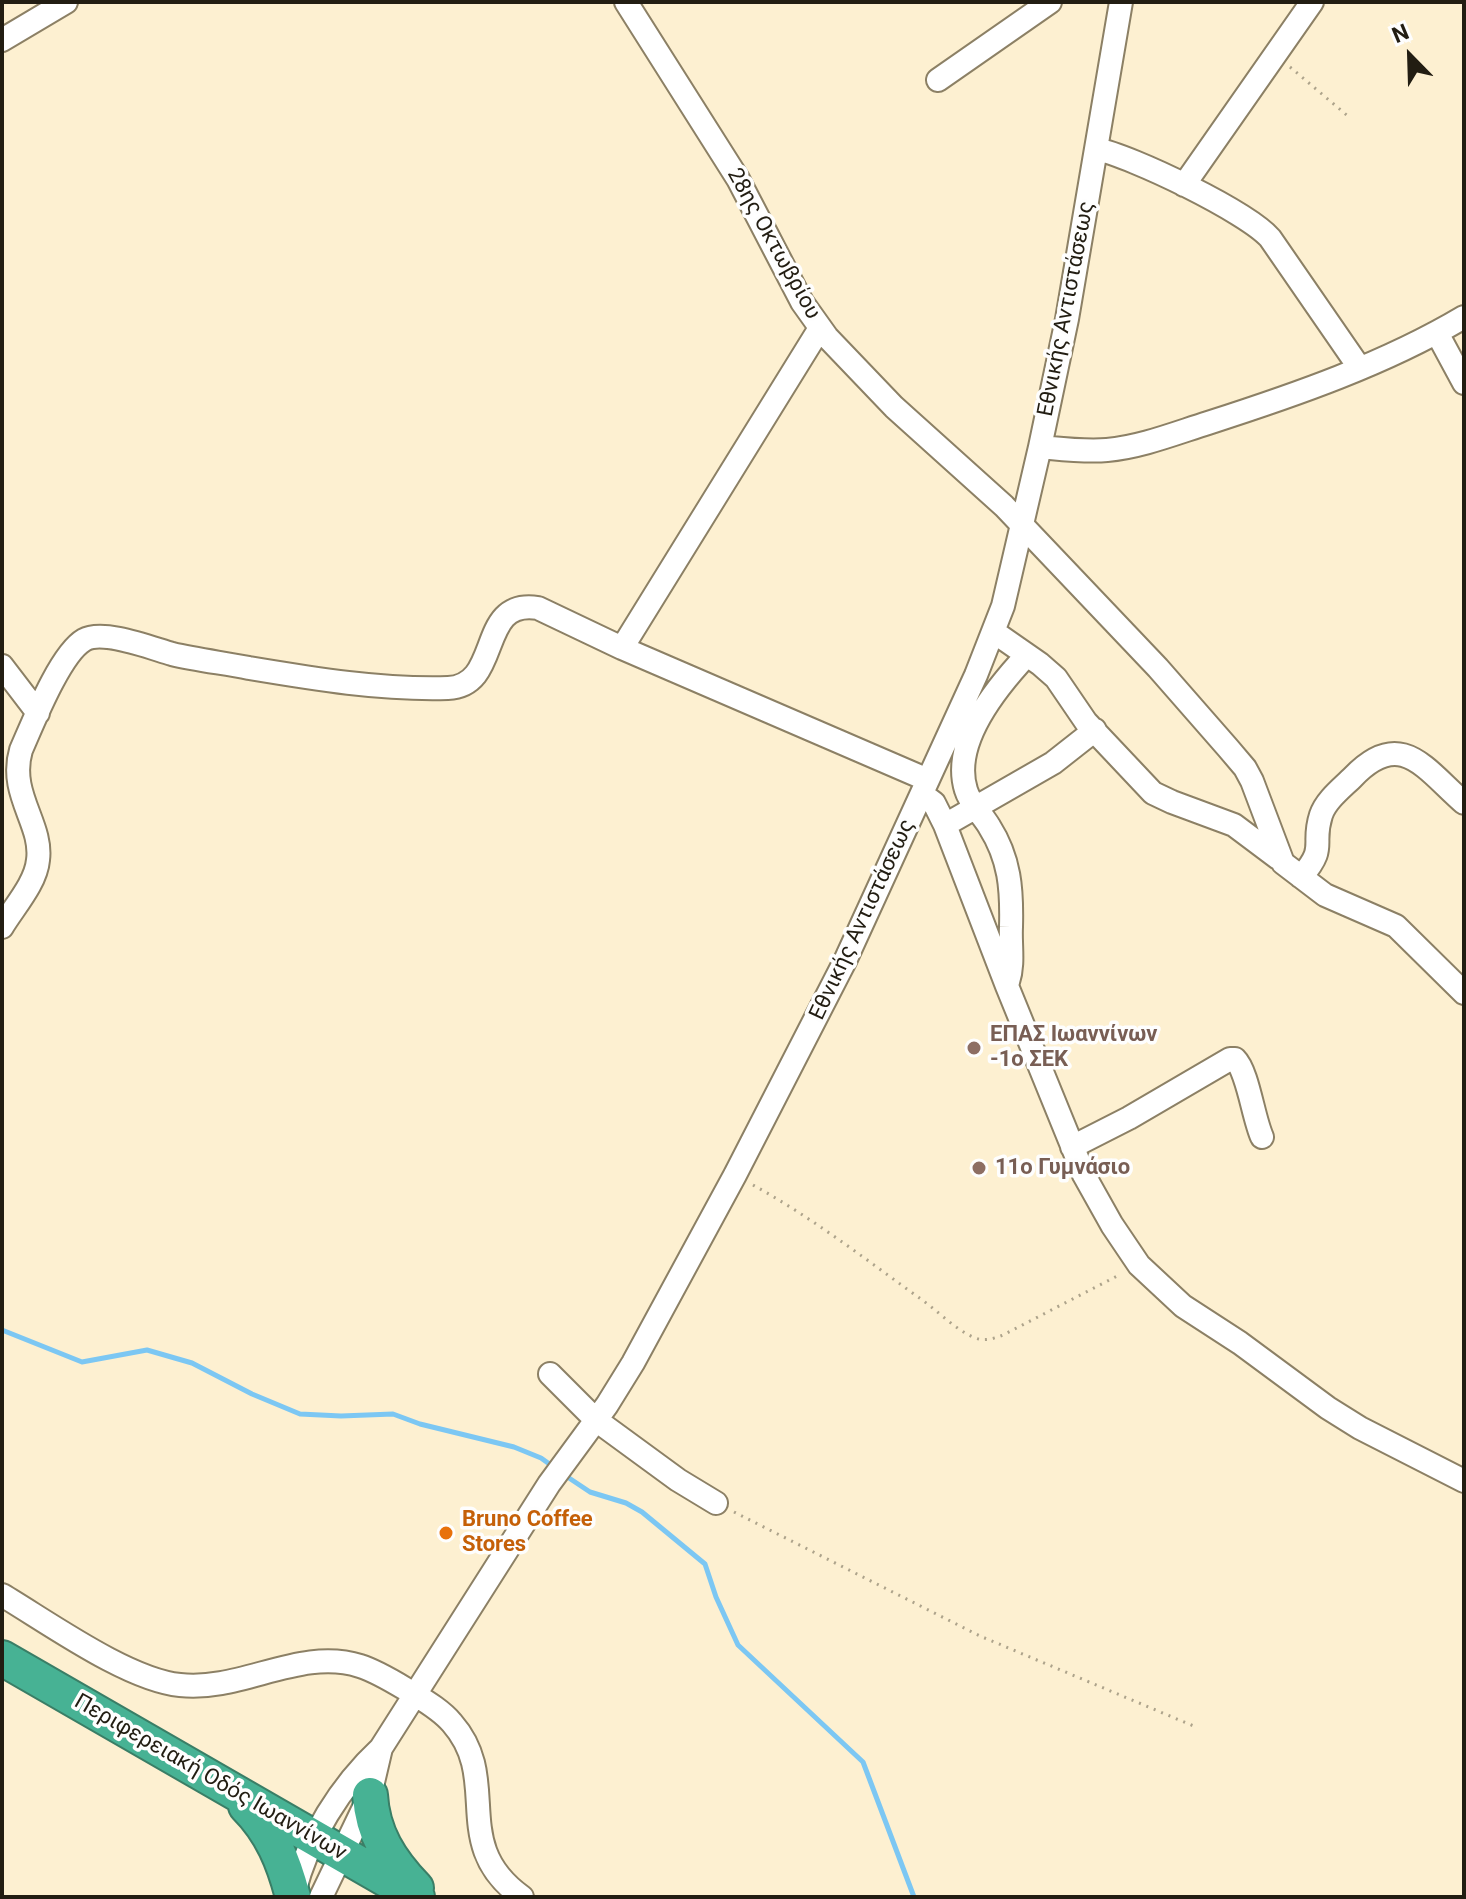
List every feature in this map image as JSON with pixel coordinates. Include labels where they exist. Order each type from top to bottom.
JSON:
[{"type":"highway","name":"Περιφερειακή Οδός Ιωαννίνων","points":[[2,1658],[417,1897]]},
{"type":"highway","points":[[229,1788],[269,1834],[280,1854],[293,1897]]},
{"type":"highway","points":[[370,1795],[371,1814],[383,1846],[425,1897]]},
{"type":"street","points":[[4,36],[66,2]]},
{"type":"street","name":"28ης Οκτωβρίου","points":[[626,2],[748,195],[796,290],[820,328],[894,407],[977,479],[1158,668],[1245,768],[1283,863]]},
{"type":"street","points":[[938,80],[1050,2]]},
{"type":"street","name":"Εθνικής Αντιστάσεως","points":[[330,1847],[352,1778],[381,1748],[549,1484],[633,1363],[735,1175],[845,961],[994,632],[1009,586],[1067,319],[1121,2]]},
{"type":"street","points":[[1184,185],[1312,2]]},
{"type":"street","points":[[1096,149],[1113,152],[1184,185],[1256,224],[1359,367]]},
{"type":"street","points":[[1040,447],[1106,450],[1137,444],[1265,404],[1437,333],[1464,317]]},
{"type":"street","points":[[622,648],[820,328]]},
{"type":"street","points":[[1437,333],[1464,383]]},
{"type":"street","points":[[2,927],[32,878],[38,862],[37,845],[19,786],[21,750],[72,649],[90,637],[324,681],[452,688],[463,685],[483,664],[504,617],[524,606],[538,608],[925,787],[945,825],[1072,1147],[1101,1207],[1139,1265],[1183,1306],[1240,1343],[1328,1408],[1360,1428],[1464,1481]]},
{"type":"street","points":[[994,632],[1056,678],[1095,730],[1153,793],[1234,825],[1325,895],[1396,926],[1464,993]]},
{"type":"street","points":[[1007,986],[1011,967],[1011,882],[1002,850],[975,807],[964,781],[963,759],[994,694],[1027,655]]},
{"type":"street","points":[[2,666],[38,713]]},
{"type":"street","points":[[945,825],[1053,763],[1095,730]]},
{"type":"street","points":[[1301,877],[1317,856],[1319,824],[1325,807],[1365,765],[1383,754],[1400,753],[1417,761],[1464,803]]},
{"type":"street","points":[[1072,1147],[1230,1059],[1235,1059],[1242,1067],[1262,1137]]},
{"type":"street","points":[[550,1374],[596,1420],[678,1480],[716,1503]]},
{"type":"street","points":[[2,1595],[122,1666],[162,1682],[206,1686],[231,1683],[299,1665],[341,1662],[376,1672],[414,1694],[441,1712],[464,1740],[476,1777],[479,1830],[485,1854],[497,1876],[522,1897]]},
{"type":"street","name":"Εθνικής Αντιστάσεως","points":[[293,1897],[299,1874],[330,1847],[370,1795],[381,1748]]},
{"type":"street","points":[[321,1897],[330,1847]]},
{"type":"path","points":[[1275,55],[1349,117]]},
{"type":"path","points":[[735,1175],[808,1218],[977,1340],[992,1340],[1003,1335],[1139,1265]]},
{"type":"path","points":[[716,1503],[980,1636],[1196,1727]]},
{"type":"waterway","points":[[2,1330],[82,1362],[147,1350],[192,1363],[252,1394],[300,1414],[393,1414],[420,1424],[514,1447],[541,1458],[555,1468]]},
{"type":"waterway","points":[[563,1474],[590,1492],[626,1503],[642,1512],[705,1564],[738,1645],[863,1762],[914,1897]]},
{"type":"place","name":"ΕΠΑΣ Ιωαννίνων -1ο ΣΕΚ","points":[[974,1048]]},
{"type":"place","name":"11o Γυμνάσιο","points":[[979,1168]]},
{"type":"place","name":"Bruno Coffee Stores","points":[[446,1533]]}]
